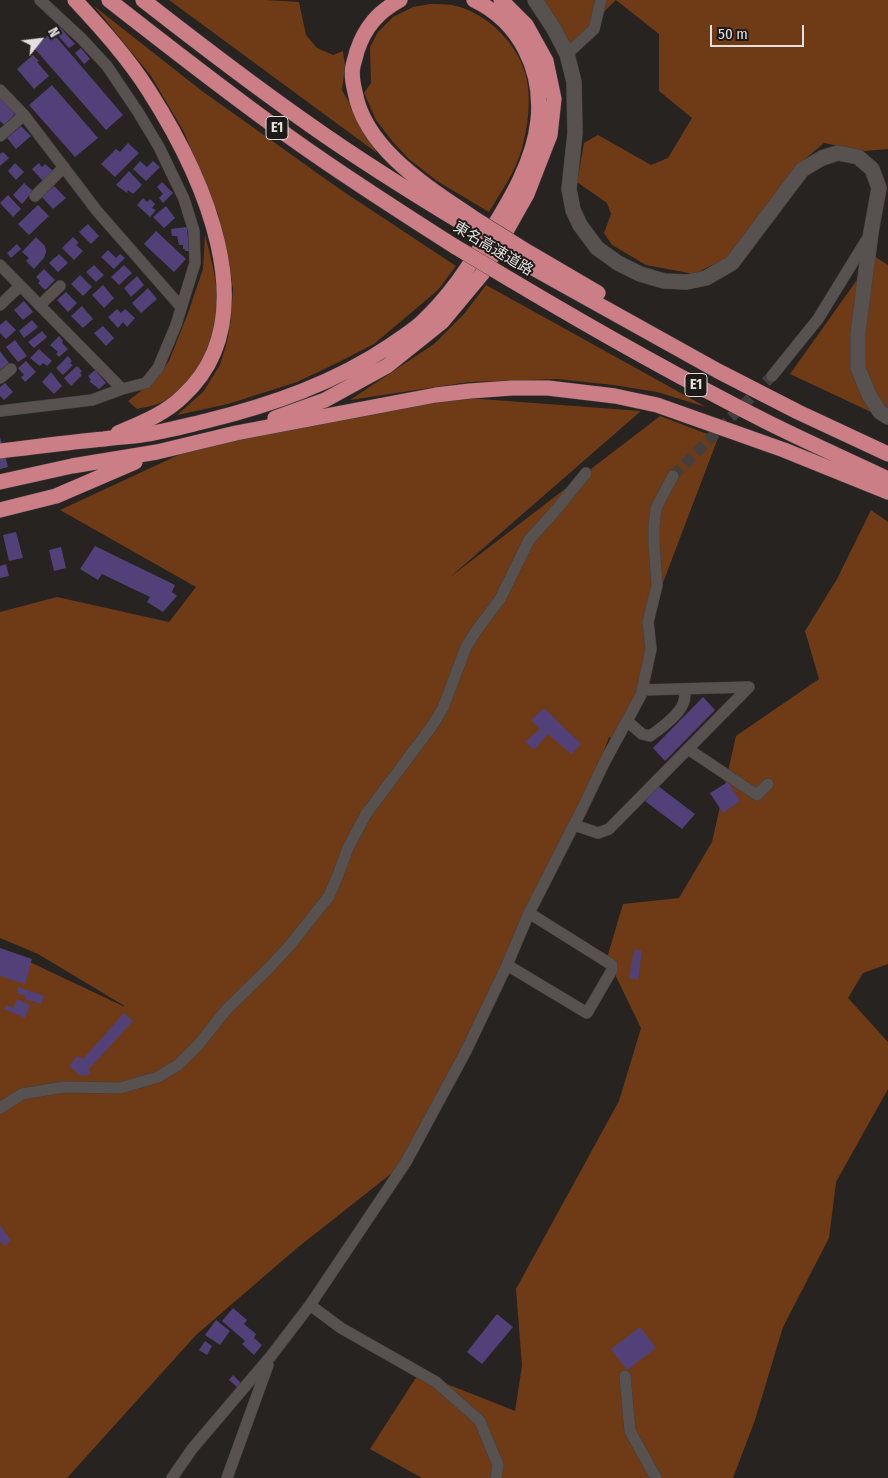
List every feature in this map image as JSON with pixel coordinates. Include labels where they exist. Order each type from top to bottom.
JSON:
[{"type":"highway","points":[[75,0],[138,74],[188,161],[200,189],[216,238],[225,286],[225,304],[220,336],[208,365],[198,379],[185,395],[170,407],[155,416],[105,438]]},
{"type":"highway","name":"東名高速道路","points":[[109,0],[193,66],[292,139],[380,199],[454,246],[582,323],[663,368],[768,422],[888,479]]},
{"type":"highway","name":"東名高速道路","points":[[143,0],[208,51],[310,125],[389,178],[469,222],[526,258],[718,370],[798,412],[888,454]]},
{"type":"highway","points":[[400,0],[378,15],[362,37],[353,66],[352,80],[360,110],[368,126],[391,156],[469,222]]},
{"type":"highway","points":[[0,451],[139,435],[232,415],[303,391],[333,378],[380,353],[419,325],[449,293],[466,271],[499,219],[516,187],[534,143],[539,107],[538,88],[528,53],[518,36],[504,20],[474,0]]},
{"type":"highway","points":[[236,433],[325,400],[387,366],[442,322],[482,274],[527,194],[550,135],[554,99],[546,61],[526,25],[501,0]]},
{"type":"highway","points":[[0,482],[72,466],[157,452],[236,433],[436,395],[512,388],[548,388],[615,396],[656,405],[784,450],[888,492]]},
{"type":"highway","points":[[0,510],[56,496],[157,452]]},
{"type":"street","points":[[0,410],[92,400],[146,383],[158,368],[176,324],[196,263],[194,231],[184,199],[159,147],[107,66],[82,39],[40,0]]},
{"type":"street","points":[[535,0],[568,54],[574,82],[575,133],[569,189],[573,210],[580,225],[597,248],[640,274],[664,281],[687,282],[706,278],[732,263],[802,170],[822,158],[838,153],[858,158],[884,182],[871,232],[858,333],[858,368],[869,395],[880,412],[888,417]]},
{"type":"street","points":[[568,54],[594,29],[601,0]]},
{"type":"street","points":[[0,90],[24,114],[96,210],[181,306]]},
{"type":"street","points":[[0,136],[24,114]]},
{"type":"street","points":[[35,196],[64,167]]},
{"type":"street","points":[[772,376],[818,319],[871,232]]},
{"type":"street","points":[[0,264],[122,389]]},
{"type":"street","points":[[0,305],[20,286]]},
{"type":"street","points":[[40,306],[60,286]]},
{"type":"street","points":[[0,378],[11,369]]},
{"type":"street","points":[[0,1108],[22,1094],[64,1087],[120,1088],[158,1077],[178,1065],[199,1044],[226,1010],[291,944],[329,896],[348,848],[366,814],[432,726],[443,708],[466,647],[500,599],[529,540],[586,474]]},
{"type":"street","points":[[172,1478],[192,1449],[271,1356],[310,1305],[406,1162],[466,1050],[507,965],[528,913],[604,763],[641,695],[652,649],[648,622],[657,585],[654,543],[656,508],[673,476]]},
{"type":"street","points":[[574,825],[598,833],[608,829],[749,688],[642,690]]},
{"type":"street","points":[[627,721],[642,734],[650,736],[682,708],[685,700],[684,689]]},
{"type":"street","points":[[688,749],[757,795],[768,784]]},
{"type":"street","points":[[507,965],[587,1013],[612,970],[612,965],[528,913]]},
{"type":"street","points":[[310,1305],[341,1328],[436,1382],[480,1421],[498,1465],[496,1478]]},
{"type":"street","points":[[227,1478],[271,1356]]},
{"type":"street","points":[[626,1376],[630,1430],[656,1478]]},
{"type":"shaded area","points":[[169,0],[299,2],[306,35],[317,48],[333,55],[343,51],[345,66],[342,90],[377,153]]},
{"type":"shaded area","points":[[539,0],[616,0],[570,45]]},
{"type":"shaded area","points":[[616,0],[888,0],[888,149],[865,151],[824,143],[805,159],[756,219],[731,256],[694,274],[646,265],[612,245],[604,233],[611,214],[607,203],[577,182],[584,143],[598,135],[651,165],[668,158],[692,118],[659,91],[659,34]]},
{"type":"shaded area","points":[[430,4],[452,5],[465,9],[489,23],[500,32],[517,54],[527,80],[528,114],[522,148],[512,173],[489,212],[437,181],[409,159],[376,120],[364,93],[371,83],[370,47],[378,32],[393,17],[413,7]]},
{"type":"shaded area","points":[[94,6],[202,91],[341,190],[456,266],[438,290],[374,344],[337,363],[297,382],[228,404],[177,415],[203,392],[220,365],[231,319],[233,289],[227,251],[218,214],[184,132],[151,76]]},
{"type":"shaded area","points":[[205,235],[217,296],[217,311],[210,342],[195,372],[185,385],[160,403],[137,409],[128,401],[154,381],[169,361],[188,313],[203,269]]},
{"type":"shaded area","points":[[874,256],[888,265],[888,420],[790,374]]},
{"type":"shaded area","points":[[486,285],[706,407],[657,392],[557,379],[469,382],[350,400],[434,344],[464,314]]},
{"type":"shaded area","points":[[467,398],[641,411],[449,578],[660,416],[718,438],[648,622],[642,688],[616,741],[609,737],[585,804],[406,1162],[297,1248],[196,1335],[67,1478],[0,1478],[0,948],[125,1007],[38,954],[0,938],[0,612],[57,597],[169,622],[196,587],[60,510],[215,438]]},
{"type":"shaded area","points":[[871,510],[888,522],[888,964],[863,973],[848,998],[888,1042],[888,1089],[836,1182],[829,1238],[783,1327],[755,1420],[733,1478],[422,1478],[370,1449],[419,1373],[515,1411],[522,1366],[516,1289],[619,1101],[641,1028],[607,958],[623,904],[679,898],[712,842],[736,736],[819,679],[805,631],[837,579]]},
{"type":"building","points":[[59,26],[75,44],[69,48],[54,31]]},
{"type":"building","points":[[52,32],[123,115],[106,130],[34,48]]},
{"type":"building","points":[[81,48],[90,59],[84,64],[75,53]]},
{"type":"building","points":[[33,55],[49,76],[34,89],[17,69]]},
{"type":"building","points":[[52,85],[98,138],[75,157],[29,105]]},
{"type":"building","points":[[0,97],[15,114],[4,125],[0,121]]},
{"type":"building","points":[[21,126],[31,136],[16,149],[7,138]]},
{"type":"building","points":[[128,143],[139,153],[115,177],[101,164],[116,149],[120,152]]},
{"type":"building","points":[[3,152],[9,158],[0,166],[0,154]]},
{"type":"building","points":[[140,161],[147,167],[153,161],[160,167],[146,181],[133,169]]},
{"type":"building","points":[[15,163],[24,172],[16,180],[8,171]]},
{"type":"building","points":[[39,163],[42,167],[45,164],[53,171],[43,181],[32,169]]},
{"type":"building","points":[[129,171],[142,185],[133,194],[128,190],[127,193],[116,185]]},
{"type":"building","points":[[162,182],[173,193],[163,203],[159,198],[163,194],[157,187]]},
{"type":"building","points":[[24,183],[33,191],[22,204],[13,195]]},
{"type":"building","points":[[54,186],[66,198],[53,209],[42,197]]},
{"type":"building","points":[[8,195],[21,209],[13,217],[0,203]]},
{"type":"building","points":[[143,198],[147,202],[150,199],[155,204],[152,208],[156,210],[150,217],[137,205]]},
{"type":"building","points":[[38,205],[49,216],[29,235],[18,224]]},
{"type":"building","points":[[166,206],[175,218],[164,228],[153,217]]},
{"type":"building","points":[[88,224],[99,236],[91,244],[79,232]]},
{"type":"building","points":[[187,227],[189,251],[185,251],[183,245],[179,245],[177,236],[172,236],[171,229]]},
{"type":"building","points":[[156,231],[186,259],[174,272],[144,244]]},
{"type":"building","points":[[36,237],[45,246],[46,252],[44,258],[34,269],[26,261],[29,258],[22,252]]},
{"type":"building","points":[[73,237],[79,243],[76,245],[83,251],[74,260],[62,248]]},
{"type":"building","points":[[17,244],[21,249],[11,258],[7,253]]},
{"type":"building","points":[[108,250],[116,258],[120,254],[125,258],[114,269],[101,257]]},
{"type":"building","points":[[59,254],[68,263],[58,272],[49,263]]},
{"type":"building","points":[[94,265],[104,275],[96,282],[86,272]]},
{"type":"building","points":[[124,265],[132,273],[119,285],[111,277]]},
{"type":"building","points":[[44,269],[55,280],[45,290],[38,283],[40,281],[36,277]]},
{"type":"building","points":[[80,275],[92,287],[83,296],[71,284]]},
{"type":"building","points":[[137,276],[144,285],[131,297],[124,288]]},
{"type":"building","points":[[103,285],[114,298],[104,308],[92,295]]},
{"type":"building","points":[[148,288],[157,299],[141,313],[132,303]]},
{"type":"building","points":[[66,292],[77,303],[68,312],[57,300]]},
{"type":"building","points":[[24,301],[33,312],[23,320],[14,310]]},
{"type":"building","points":[[82,306],[93,319],[83,328],[71,316]]},
{"type":"building","points":[[117,309],[121,313],[125,309],[135,318],[127,327],[123,322],[118,328],[108,317]]},
{"type":"building","points":[[6,320],[16,330],[6,339],[0,333],[0,325]]},
{"type":"building","points":[[32,320],[38,327],[24,338],[19,331]]},
{"type":"building","points":[[103,326],[114,338],[106,346],[94,333]]},
{"type":"building","points":[[42,331],[47,337],[34,348],[28,342]]},
{"type":"building","points":[[59,336],[63,341],[62,343],[68,349],[59,357],[56,354],[58,352],[50,345]]},
{"type":"building","points":[[15,340],[27,356],[18,362],[6,347]]},
{"type":"building","points":[[39,349],[52,361],[47,366],[43,363],[40,366],[30,358]]},
{"type":"building","points":[[0,351],[9,363],[0,370]]},
{"type":"building","points":[[68,356],[72,361],[70,363],[73,365],[63,375],[56,368]]},
{"type":"building","points":[[26,361],[36,372],[25,382],[21,377],[24,375],[18,368]]},
{"type":"building","points":[[77,366],[82,371],[80,373],[82,375],[71,386],[64,378]]},
{"type":"building","points":[[95,370],[106,383],[99,389],[89,381],[91,380],[88,376]]},
{"type":"building","points":[[51,372],[62,386],[54,394],[42,382]]},
{"type":"building","points":[[5,383],[13,392],[4,400],[0,396],[0,387]]},
{"type":"building","points":[[0,437],[8,467],[0,469]]},
{"type":"building","points":[[16,532],[23,558],[9,561],[3,535]]},
{"type":"building","points":[[95,546],[175,585],[172,592],[177,596],[163,612],[147,602],[150,597],[102,574],[98,580],[80,569]]},
{"type":"building","points":[[61,547],[66,568],[54,571],[49,550]]},
{"type":"building","points":[[6,564],[9,576],[0,578],[0,566]]},
{"type":"building","points":[[703,697],[715,710],[665,761],[653,748]]},
{"type":"building","points":[[544,708],[581,744],[571,754],[548,734],[534,750],[525,742],[540,729],[531,720]]},
{"type":"building","points":[[728,782],[740,801],[723,813],[710,793]]},
{"type":"building","points":[[658,786],[695,814],[682,829],[645,801]]},
{"type":"building","points":[[0,948],[32,959],[25,984],[0,976]]},
{"type":"building","points":[[634,950],[642,951],[638,980],[629,978]]},
{"type":"building","points":[[18,987],[44,996],[41,1004],[25,999],[26,996],[17,993]]},
{"type":"building","points":[[17,999],[30,1005],[25,1018],[4,1009],[6,1005],[13,1008]]},
{"type":"building","points":[[124,1013],[133,1021],[88,1070],[91,1072],[88,1075],[81,1076],[69,1066],[77,1056],[83,1059]]},
{"type":"building","points":[[0,1225],[11,1241],[4,1246],[0,1241]]},
{"type":"building","points":[[233,1308],[247,1320],[244,1324],[256,1334],[254,1338],[262,1345],[254,1355],[242,1344],[245,1341],[222,1321]]},
{"type":"building","points":[[497,1314],[513,1327],[482,1364],[467,1352]]},
{"type":"building","points":[[216,1320],[230,1331],[220,1345],[205,1335]]},
{"type":"building","points":[[640,1327],[656,1348],[627,1370],[611,1349]]},
{"type":"building","points":[[205,1341],[212,1346],[207,1355],[199,1350]]},
{"type":"building","points":[[233,1375],[242,1384],[238,1388],[229,1380]]},
{"type":"tunnel","points":[[673,476],[772,376]]}]
